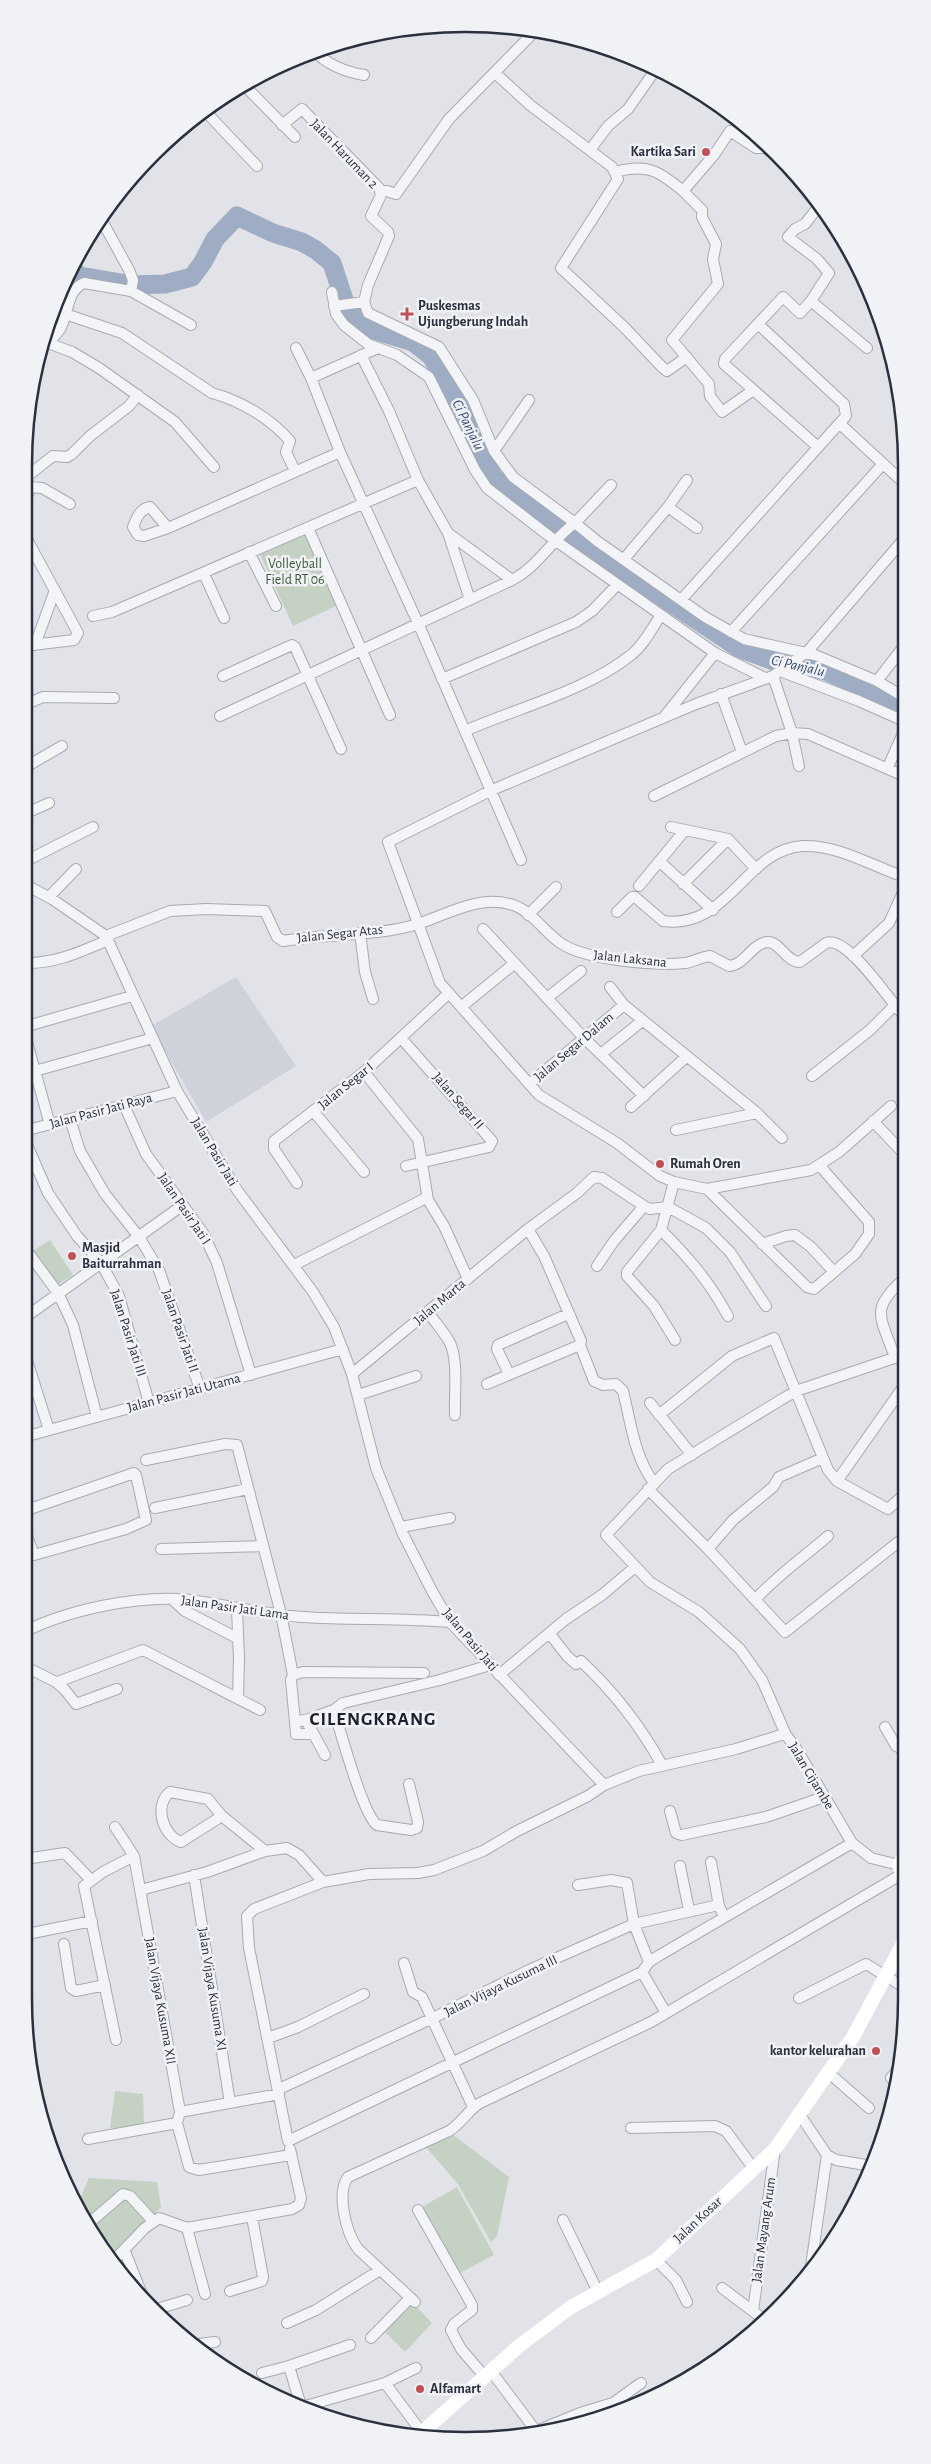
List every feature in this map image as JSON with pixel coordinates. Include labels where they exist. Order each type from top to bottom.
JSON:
[{"type":"street","points":[[381,192],[387,191],[396,194],[449,119],[529,37]]},
{"type":"street","points":[[321,57],[342,70],[364,75]]},
{"type":"street","points":[[495,73],[530,105],[616,172],[618,179],[610,195],[561,268],[625,328],[662,368],[667,371],[686,357]]},
{"type":"street","points":[[590,150],[608,126],[628,109],[652,75]]},
{"type":"street","name":"Jalan Haruman 2","points":[[249,91],[295,137]]},
{"type":"street","name":"Jalan Haruman 2","points":[[282,125],[302,109],[381,192],[372,216],[388,232],[389,236],[360,302]]},
{"type":"street","points":[[210,116],[257,166]]},
{"type":"street","points":[[683,191],[714,155],[730,131],[756,148],[760,148]]},
{"type":"street","points":[[616,172],[639,168],[659,172],[683,191],[702,210],[702,216],[716,244],[713,259],[718,284],[672,338],[709,384],[710,396],[722,412],[752,391]]},
{"type":"street","points":[[815,211],[805,224],[795,229],[788,237],[817,259],[829,273],[811,301],[800,313],[784,296],[725,359],[724,364],[752,391],[818,447]]},
{"type":"street","points":[[104,226],[132,287]]},
{"type":"street","points":[[52,337],[60,328],[72,294],[78,286],[84,283],[132,287],[192,325]]},
{"type":"street","points":[[332,292],[338,305],[336,314],[344,325],[368,344],[397,355],[429,377],[475,470],[487,488],[559,539],[617,585],[715,653],[859,701],[898,718]]},
{"type":"street","points":[[811,301],[867,348]]},
{"type":"street","points":[[338,305],[360,302],[368,313],[438,347],[473,400],[494,451],[513,477],[573,524],[680,600],[744,639],[803,655],[877,681],[898,693]]},
{"type":"street","points":[[66,314],[122,333],[212,393],[229,398],[256,412],[290,441],[286,452],[295,471]]},
{"type":"street","points":[[680,600],[846,416],[844,404],[758,324]]},
{"type":"street","points":[[49,347],[72,352],[138,395],[178,424],[214,467]]},
{"type":"street","points":[[296,348],[311,378],[340,452],[418,623],[521,860]]},
{"type":"street","points":[[311,378],[378,348]]},
{"type":"street","points":[[362,355],[389,411],[418,480],[448,533],[470,600]]},
{"type":"street","points":[[32,475],[53,456],[67,457],[72,454],[90,436],[129,406],[138,395]]},
{"type":"street","points":[[494,451],[529,400]]},
{"type":"street","points":[[840,424],[898,478]]},
{"type":"street","points":[[168,528],[340,452]]},
{"type":"street","points":[[731,632],[882,465]]},
{"type":"street","points":[[93,616],[112,612],[204,574],[249,552],[418,480]]},
{"type":"street","points":[[624,559],[668,508],[687,480]]},
{"type":"street","points":[[32,484],[70,504]]},
{"type":"street","points":[[220,716],[512,580],[536,563],[611,485]]},
{"type":"street","points":[[668,508],[697,528]]},
{"type":"street","points":[[308,528],[363,649],[390,715]]},
{"type":"street","points":[[448,533],[512,580]]},
{"type":"street","points":[[890,1106],[843,1149],[820,1166],[811,1170],[707,1189],[674,1182],[660,1176],[617,1143],[539,1095],[440,983],[388,842],[492,790],[721,694],[776,673],[803,655],[898,546]]},
{"type":"street","points":[[32,548],[78,633],[74,640],[32,645]]},
{"type":"street","points":[[249,552],[276,606]]},
{"type":"street","points":[[204,574],[224,618]]},
{"type":"street","points":[[442,679],[576,622],[592,611],[617,585]]},
{"type":"street","points":[[35,645],[55,590]]},
{"type":"street","points":[[465,731],[585,682],[619,663],[641,645],[661,615]]},
{"type":"street","points":[[223,676],[292,645],[295,647],[341,749]]},
{"type":"street","points":[[663,718],[715,653]]},
{"type":"street","points":[[877,681],[898,654]]},
{"type":"street","points":[[776,673],[799,766]]},
{"type":"street","points":[[721,694],[742,752]]},
{"type":"street","points":[[32,702],[43,697],[114,698]]},
{"type":"street","points":[[654,796],[776,736],[792,733],[808,734],[898,773]]},
{"type":"street","points":[[888,767],[898,744]]},
{"type":"street","points":[[32,763],[62,746]]},
{"type":"street","points":[[32,810],[49,803]]},
{"type":"street","points":[[32,858],[93,827]]},
{"type":"street","points":[[671,827],[728,839],[756,869]]},
{"type":"street","points":[[639,886],[684,830]]},
{"type":"street","points":[[683,884],[728,839]]},
{"type":"street","points":[[617,912],[632,897],[637,898],[666,922],[699,917],[713,910],[756,869],[784,848],[804,846],[840,851],[898,875]]},
{"type":"street","points":[[659,862],[713,910]]},
{"type":"street","points":[[49,897],[76,869]]},
{"type":"street","points":[[528,915],[556,887]]},
{"type":"street","points":[[32,888],[49,897],[107,938],[62,959],[32,963]]},
{"type":"street","name":"Jalan Laksana","points":[[417,924],[461,907],[493,902],[513,905],[528,915],[550,936],[570,949],[594,957],[656,963],[686,963],[710,956],[729,966],[738,964],[760,944],[770,942],[793,962],[803,961],[831,941],[838,942],[853,956]]},
{"type":"street","name":"Jalan Segar Atas","points":[[107,938],[170,911],[206,909],[265,911],[277,937],[283,941],[360,933],[417,924]]},
{"type":"street","points":[[898,914],[881,932],[853,956],[898,1006]]},
{"type":"street","points":[[482,929],[584,1038],[644,1096]]},
{"type":"street","points":[[360,933],[365,972],[373,999]]},
{"type":"street","name":"Jalan Pasir Jati","points":[[107,938],[177,1091],[238,1190],[294,1265],[334,1327],[352,1374],[376,1468],[400,1527],[450,1622],[604,1785]]},
{"type":"street","points":[[462,1007],[514,963]]},
{"type":"street","points":[[547,998],[581,971]]},
{"type":"street","name":"Jalan Segar Dalam","points":[[529,1084],[624,1005],[610,988]]},
{"type":"street","name":"Jalan Segar I","points":[[297,1183],[274,1149],[274,1141],[364,1072],[449,993]]},
{"type":"street","points":[[32,1025],[132,996]]},
{"type":"street","points":[[624,1005],[686,1057],[734,1092],[782,1138]]},
{"type":"street","points":[[812,1076],[870,1030],[898,1011]]},
{"type":"street","points":[[601,1054],[642,1020]]},
{"type":"street","points":[[34,1070],[153,1038]]},
{"type":"street","name":"Jalan Segar II","points":[[401,1038],[492,1141],[490,1148],[406,1166]]},
{"type":"street","points":[[631,1107],[686,1057]]},
{"type":"street","points":[[32,1062],[50,1125]]},
{"type":"street","points":[[364,1072],[418,1139],[428,1200],[444,1226],[468,1278]]},
{"type":"street","name":"Jalan Pasir Jati Raya","points":[[32,1129],[177,1091]]},
{"type":"street","name":"Jalan Pasir Jati I","points":[[124,1105],[146,1154],[203,1233],[217,1263],[251,1375]]},
{"type":"street","points":[[314,1112],[364,1172]]},
{"type":"street","points":[[676,1130],[757,1113]]},
{"type":"street","name":"Jalan Pasir Jati II","points":[[70,1119],[80,1152],[106,1194],[139,1237],[159,1270],[200,1389]]},
{"type":"street","points":[[873,1121],[898,1148]]},
{"type":"street","name":"Jalan Pasir Jati III","points":[[32,1156],[48,1193],[77,1236],[101,1263],[119,1296],[149,1403]]},
{"type":"street","points":[[707,1189],[807,1287],[814,1289],[819,1287],[848,1261],[869,1234],[870,1222],[820,1166]]},
{"type":"street","name":"Jalan Marta","points":[[352,1374],[528,1229],[577,1193],[594,1177],[602,1178],[644,1206]]},
{"type":"street","points":[[674,1182],[661,1230],[640,1253],[627,1272],[627,1276],[654,1306],[675,1340]]},
{"type":"street","points":[[294,1265],[424,1199],[428,1200]]},
{"type":"street","points":[[32,1312],[183,1205]]},
{"type":"street","points":[[597,1266],[610,1245],[644,1206],[650,1209],[668,1207],[706,1228],[730,1252],[766,1306]]},
{"type":"street","points":[[528,1229],[544,1256],[581,1341],[580,1345],[594,1381],[602,1386],[618,1385],[639,1457],[651,1486],[785,1632],[898,1542]]},
{"type":"street","points":[[661,1230],[688,1256],[711,1285],[728,1316]]},
{"type":"street","points":[[762,1244],[795,1235],[811,1247],[834,1272]]},
{"type":"street","points":[[32,1258],[58,1293],[73,1325],[97,1417]]},
{"type":"street","points":[[898,1284],[887,1294],[881,1305],[881,1316],[898,1350]]},
{"type":"street","points":[[428,1312],[450,1342],[456,1380],[455,1415]]},
{"type":"street","points":[[509,1374],[497,1348],[498,1345],[568,1314]]},
{"type":"street","points":[[659,1415],[732,1356],[771,1338],[776,1339],[828,1470],[837,1481],[888,1509],[898,1500]]},
{"type":"street","points":[[487,1384],[580,1345]]},
{"type":"street","name":"Jalan Pasir Jati Utama","points":[[32,1435],[343,1349]]},
{"type":"street","points":[[786,1735],[762,1680],[740,1649],[699,1612],[663,1592],[635,1567],[606,1535],[668,1469],[796,1391],[898,1359]]},
{"type":"street","points":[[32,1376],[49,1430]]},
{"type":"street","points":[[358,1395],[416,1376]]},
{"type":"street","points":[[837,1481],[898,1394]]},
{"type":"street","points":[[650,1402],[692,1454]]},
{"type":"street","points":[[146,1460],[225,1444],[237,1445],[241,1452],[248,1490],[281,1614],[293,1675],[290,1680],[296,1734],[312,1734]]},
{"type":"street","points":[[708,1549],[723,1530],[773,1486],[779,1477],[823,1458]]},
{"type":"street","points":[[32,1508],[132,1473],[136,1474],[146,1520],[32,1555]]},
{"type":"street","points":[[155,1508],[248,1490]]},
{"type":"street","points":[[400,1527],[450,1518]]},
{"type":"street","points":[[756,1600],[768,1585],[786,1573],[828,1536]]},
{"type":"street","points":[[161,1550],[262,1546]]},
{"type":"street","points":[[499,1675],[566,1619],[617,1584],[635,1567]]},
{"type":"street","points":[[173,1600],[185,1610],[237,1638]]},
{"type":"street","name":"Jalan Pasir Jati Lama","points":[[32,1628],[48,1619],[92,1608],[139,1601],[173,1600],[188,1600],[237,1609],[281,1614],[450,1622]]},
{"type":"street","points":[[237,1609],[238,1698]]},
{"type":"street","points":[[550,1634],[566,1656],[576,1664],[581,1661],[613,1694],[642,1733],[662,1765]]},
{"type":"street","points":[[60,1681],[143,1650],[260,1710]]},
{"type":"street","points":[[295,1722],[334,1710],[343,1703],[440,1680],[490,1665]]},
{"type":"street","points":[[32,1670],[56,1682],[76,1704],[117,1689]]},
{"type":"street","points":[[293,1675],[303,1672],[424,1673]]},
{"type":"street","points":[[334,1710],[357,1781],[374,1822],[380,1826],[411,1830],[417,1828],[409,1784]]},
{"type":"street","points":[[306,1720],[325,1755]]},
{"type":"street","points":[[885,1728],[898,1747]]},
{"type":"street","name":"Jalan Cijambe","points":[[268,2038],[249,1948],[247,1916],[254,1909],[323,1882],[369,1874],[418,1872],[456,1863],[588,1796],[604,1785],[662,1765],[736,1749],[786,1735],[796,1748],[852,1843],[871,1858],[898,1869]]},
{"type":"street","points":[[222,1816],[181,1842],[169,1833],[161,1814],[161,1804],[170,1792],[208,1798],[222,1816],[265,1851]]},
{"type":"street","points":[[670,1811],[676,1833],[682,1835],[766,1817],[824,1798]]},
{"type":"street","points":[[115,1827],[134,1856],[90,1879],[84,1886],[84,1890],[116,2040]]},
{"type":"street","points":[[288,2141],[642,1972],[649,1962],[852,1843]]},
{"type":"street","points":[[140,1890],[194,1875],[265,1851],[288,1848],[298,1855],[323,1882]]},
{"type":"street","points":[[32,1858],[65,1854],[90,1879]]},
{"type":"street","name":"Jalan Vijaya Kusuma XII","points":[[134,1856],[187,2162],[192,2169],[291,2155]]},
{"type":"street","points":[[711,1862],[719,1906],[724,1917]]},
{"type":"street","points":[[680,1866],[689,1910]]},
{"type":"street","points":[[371,2338],[412,2300],[350,2238],[342,2191],[344,2182],[354,2173],[449,2131],[460,2124],[473,2107],[666,2013],[898,1871]]},
{"type":"street","name":"Jalan Vijaya Kusuma XI","points":[[194,1875],[230,2103]]},
{"type":"street","points":[[578,1885],[611,1880],[627,1883],[634,1924],[649,1962]]},
{"type":"street","name":"Jalan Vijaya Kusuma III","points":[[88,2139],[279,2092],[529,1970],[634,1924],[689,1910],[719,1906]]},
{"type":"street","points":[[32,1933],[92,1921]]},
{"type":"street","points":[[64,1944],[71,1988],[76,1991],[105,1985]]},
{"type":"street","name":"Jalan Kosar","points":[[426,2430],[519,2346],[571,2307],[656,2260],[775,2149],[854,2037],[898,1953]]},
{"type":"street","points":[[404,1963],[413,1992],[421,1995],[433,2018],[451,2062],[473,2107]]},
{"type":"street","points":[[798,1998],[861,1965],[870,1966],[898,1983]]},
{"type":"street","points":[[642,1972],[666,2013]]},
{"type":"street","points":[[118,2256],[153,2221],[164,2218],[187,2228],[292,2210],[299,2205],[301,2198],[299,2186],[288,2141],[268,2038],[298,2027],[364,1994]]},
{"type":"street","points":[[830,2073],[870,2108]]},
{"type":"street","points":[[800,2115],[827,2155],[836,2160],[866,2165]]},
{"type":"street","points":[[631,2128],[715,2126],[726,2131],[754,2168]]},
{"type":"street","name":"Jalan Mayang Arum","points":[[753,2311],[775,2149]]},
{"type":"street","points":[[812,2258],[827,2155]]},
{"type":"street","points":[[94,2220],[123,2194],[130,2196],[153,2221]]},
{"type":"street","points":[[418,2210],[472,2304],[472,2310],[454,2324],[451,2330],[461,2349],[488,2374],[535,2426]]},
{"type":"street","points":[[230,2291],[262,2281],[263,2277],[252,2217]]},
{"type":"street","points":[[563,2220],[598,2292]]},
{"type":"street","points":[[187,2228],[205,2294]]},
{"type":"street","points":[[126,2254],[136,2279]]},
{"type":"street","points":[[656,2260],[676,2280],[686,2302]]},
{"type":"street","points":[[287,2324],[316,2310],[380,2270]]},
{"type":"street","points":[[722,2288],[760,2316]]},
{"type":"street","points":[[162,2308],[187,2300]]},
{"type":"street","points":[[204,2343],[215,2342]]},
{"type":"street","points":[[262,2373],[350,2345]]},
{"type":"street","points":[[288,2366],[298,2398]]},
{"type":"street","points":[[313,2404],[385,2384],[416,2368]]},
{"type":"street","points":[[622,2403],[642,2383]]},
{"type":"street","points":[[385,2384],[416,2429]]},
{"type":"street","points":[[563,2420],[574,2415],[603,2410]]},
{"type":"shaded area","points":[[236,977],[296,1066],[206,1122],[151,1026]]},
{"type":"green space","name":"Volleyball Field RT 06","points":[[306,535],[336,606],[293,626],[259,552]]},
{"type":"green space","points":[[50,1240],[73,1275],[56,1286],[33,1251]]},
{"type":"green space","points":[[115,2091],[143,2094],[144,2126],[110,2128]]},
{"type":"green space","points":[[444,2128],[509,2177],[497,2236],[491,2242],[457,2183],[426,2147]]},
{"type":"green space","points":[[89,2178],[157,2182],[161,2207],[117,2255],[105,2239],[81,2197]]},
{"type":"green space","points":[[457,2187],[494,2255],[460,2273],[422,2207]]},
{"type":"green space","points":[[411,2301],[432,2323],[405,2352],[383,2330]]},
{"type":"waterway","name":"Ci Panjalu","points":[[77,274],[80,276],[133,285],[165,284],[192,277],[203,262],[215,239],[237,216],[273,233],[302,242],[332,263],[347,309],[370,329],[413,342],[431,356],[448,384],[493,477],[581,543],[739,648],[779,663],[826,671],[898,703]]},
{"type":"place","name":"Kartika Sari","points":[[706,152]]},
{"type":"place","name":"Puskesmas Ujungberung Indah","points":[[407,314]]},
{"type":"place","name":"Rumah Oren","points":[[660,1164]]},
{"type":"place","name":"Masjid Baiturrahman","points":[[72,1256]]},
{"type":"place","name":"kantor kelurahan","points":[[876,2051]]},
{"type":"place","name":"Alfamart","points":[[420,2389]]},
{"type":"district","name":"CILENGKRANG","points":[[373,1719]]}]
